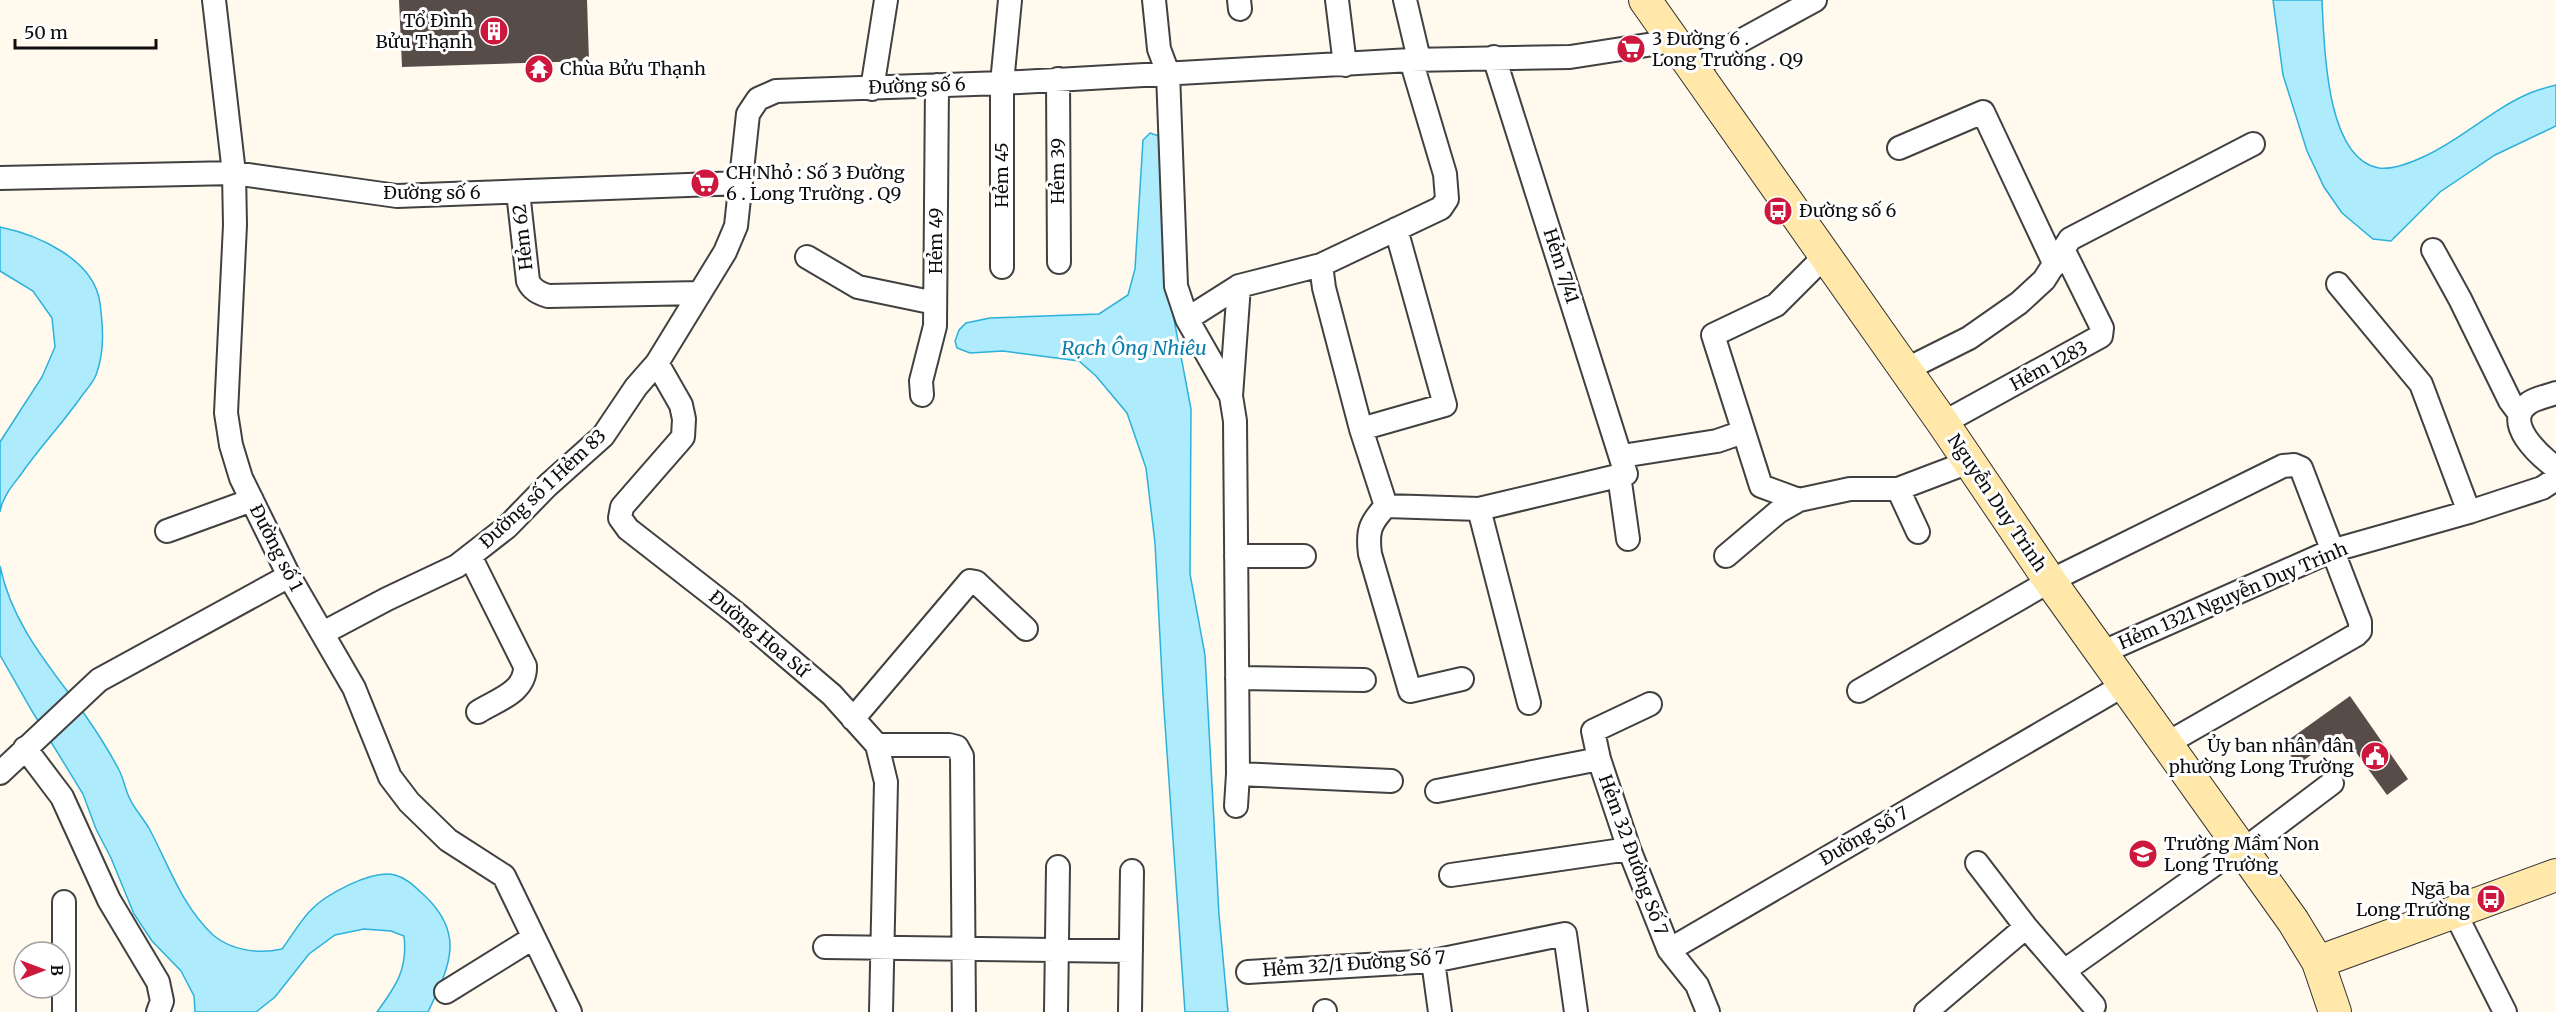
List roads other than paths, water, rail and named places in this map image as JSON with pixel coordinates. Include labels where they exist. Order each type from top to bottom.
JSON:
[{"type":"main road","name":"Nguyễn Duy Trinh","points":[[1645,0],[1943,423],[2050,581],[2293,921],[2318,962],[2335,1012]]},
{"type":"main road","points":[[2318,962],[2556,875]]},
{"type":"street","name":"Đường số 1","points":[[214,0],[234,173],[235,225],[226,413],[231,445],[241,478],[289,576],[354,688],[390,777],[409,802],[448,840],[504,876],[570,1012]]},
{"type":"street","points":[[872,88],[886,0]]},
{"type":"street","name":"Hẻm 45","points":[[1002,267],[1002,83],[1010,0]]},
{"type":"street","points":[[1154,0],[1158,49],[1168,73],[1176,286],[1187,319],[1231,396]]},
{"type":"street","points":[[1337,0],[1345,64]]},
{"type":"street","points":[[1187,319],[1239,286],[1321,265],[1441,208],[1447,199],[1445,174],[1415,59],[1405,0]]},
{"type":"street","points":[[1693,67],[1814,0]]},
{"type":"street","name":"Đường số 6","points":[[0,178],[234,173],[397,196],[741,183],[748,114],[758,99],[776,91],[1002,83],[1415,59],[1570,57],[1673,40]]},
{"type":"street","name":"Hẻm 7/41","points":[[1494,57],[1622,469],[1628,539]]},
{"type":"street","name":"Hẻm 39","points":[[1058,79],[1059,262]]},
{"type":"street","name":"Hẻm 49","points":[[922,395],[921,381],[935,326],[937,85]]},
{"type":"street","points":[[1899,148],[1983,112],[2059,257]]},
{"type":"street","points":[[1905,370],[1969,338],[2019,303],[2044,280],[2070,239],[2253,144]]},
{"type":"street","name":"Đường số 1 Hẻm 83","points":[[323,633],[457,566],[507,527],[547,486],[603,436],[636,387],[657,363],[725,252],[736,226],[741,183]]},
{"type":"street","name":"Hẻm 62","points":[[518,192],[528,281],[531,288],[548,296],[700,293]]},
{"type":"street","points":[[1362,429],[1445,405],[1396,229]]},
{"type":"street","points":[[2433,250],[2510,401],[2519,413]]},
{"type":"street","points":[[1799,500],[1761,486],[1713,335],[1776,305],[1825,256]]},
{"type":"street","points":[[807,257],[858,287],[935,303]]},
{"type":"street","name":"Hẻm 1283","points":[[1943,423],[2101,336],[2102,328],[2059,257]]},
{"type":"street","points":[[1321,265],[1324,288],[1362,429],[1386,506]]},
{"type":"street","points":[[2338,284],[2421,384],[2469,512]]},
{"type":"street","points":[[1236,806],[1238,678],[1235,421],[1231,396],[1239,286]]},
{"type":"street","name":"Đường Hoa Sứ","points":[[657,363],[681,405],[684,419],[683,437],[622,507],[620,518],[628,529],[737,614],[832,695],[877,745],[886,782],[881,1012]]},
{"type":"street","points":[[2556,393],[2529,403],[2519,413],[2518,420],[2537,454],[2556,468]]},
{"type":"street","points":[[1462,679],[1410,691],[1370,554],[1368,539],[1372,521],[1386,506],[1479,509],[1743,432]]},
{"type":"street","points":[[1726,556],[1778,512],[1799,500],[1850,489],[1898,489],[1969,462]]},
{"type":"street","points":[[1859,691],[2050,581],[2283,466],[2294,465],[2301,468],[2360,622],[2360,631],[2166,744]]},
{"type":"street","name":"Hẻm 1321 Nguyễn Duy Trinh","points":[[2101,653],[2331,551],[2469,512],[2542,488],[2556,479]]},
{"type":"street","points":[[1898,489],[1918,532]]},
{"type":"street","points":[[167,531],[252,500]]},
{"type":"street","points":[[1479,509],[1529,703]]},
{"type":"street","points":[[470,556],[525,666],[522,684],[478,712]]},
{"type":"street","points":[[1236,556],[1304,556]]},
{"type":"street","points":[[0,773],[99,680],[289,576]]},
{"type":"street","points":[[853,719],[970,581],[976,582],[1026,629]]},
{"type":"street","points":[[1238,678],[1364,680]]},
{"type":"street","name":"Đường Số 7","points":[[1669,950],[2124,685]]},
{"type":"street","name":"Hẻm 32 Đường Số 7","points":[[1650,704],[1593,731],[1599,759],[1629,849],[1669,950]]},
{"type":"street","points":[[33,740],[109,900],[158,982],[162,1001],[158,1012]]},
{"type":"street","points":[[877,745],[949,745],[957,747],[962,756],[964,1012]]},
{"type":"street","points":[[1437,791],[1599,759]]},
{"type":"street","points":[[1238,774],[1391,780]]},
{"type":"street","points":[[2064,971],[2332,783]]},
{"type":"street","points":[[1451,875],[1629,849]]},
{"type":"street","points":[[1977,863],[2026,927],[2094,1006]]},
{"type":"street","points":[[1056,1012],[1058,867]]},
{"type":"street","points":[[1130,1012],[1132,871]]},
{"type":"street","points":[[64,902],[64,1012]]},
{"type":"street","points":[[2455,913],[2505,1012]]},
{"type":"street","points":[[1926,1012],[2026,927]]},
{"type":"street","name":"Hẻm 32/1 Đường Số 7","points":[[1248,972],[1433,961],[1565,934],[1576,1012]]},
{"type":"street","points":[[446,992],[533,938]]},
{"type":"street","points":[[825,947],[1131,951]]},
{"type":"street","points":[[1669,950],[1697,985],[1708,1012]]},
{"type":"street","points":[[1433,961],[1440,1012]]},
{"type":"water","points":[[2273,0],[2322,0],[2324,43],[2331,96],[2338,122],[2348,144],[2361,160],[2379,168],[2407,164],[2437,150],[2516,100],[2556,85],[2556,126],[2495,155],[2440,192],[2391,241],[2373,239],[2342,213],[2324,187],[2307,151],[2283,75]]},
{"type":"water","name":"Rạch Ông Nhiêu","points":[[1150,133],[1165,138],[1172,309],[1191,409],[1190,574],[1205,655],[1219,915],[1228,1012],[1185,1012],[1155,543],[1146,468],[1127,413],[1096,376],[1079,361],[1003,351],[970,353],[957,348],[955,341],[959,330],[966,323],[990,318],[1099,314],[1128,295],[1135,269],[1143,140]]},
{"type":"water","points":[[0,227],[47,243],[76,262],[96,287],[100,303],[103,339],[99,366],[93,381],[12,487],[3,501],[0,512],[0,442],[42,377],[55,347],[52,318],[33,291],[0,271]]},
{"type":"water","points":[[0,566],[23,627],[103,742],[121,773],[132,803],[150,830],[184,899],[202,924],[220,940],[237,948],[255,951],[282,949],[309,912],[337,891],[374,876],[385,874],[399,876],[415,887],[438,910],[446,924],[450,938],[447,966],[428,1012],[377,1012],[399,977],[404,958],[404,936],[391,931],[364,929],[335,935],[309,954],[275,997],[256,1012],[195,1012],[194,996],[181,971],[152,941],[134,914],[83,794],[0,655]]},
{"type":"place","name":"Tổ Đình Bửu Thạnh","points":[[494,31]]},
{"type":"place","name":"3 Đường 6 . Long Trường . Q9","points":[[1631,49]]},
{"type":"place","name":"Chùa Bửu Thạnh","points":[[539,69]]},
{"type":"place","name":"CH Nhỏ : Số 3 Đường 6 . Long Trường . Q9","points":[[705,183]]},
{"type":"place","name":"Đường số 6","points":[[1778,211]]},
{"type":"place","name":"Ủy ban nhân dân phường Long Trường","points":[[2375,756]]},
{"type":"place","name":"Trường Mầm Non Long Trường","points":[[2143,854]]},
{"type":"place","name":"Ngã ba Long Trường","points":[[2491,899]]}]
